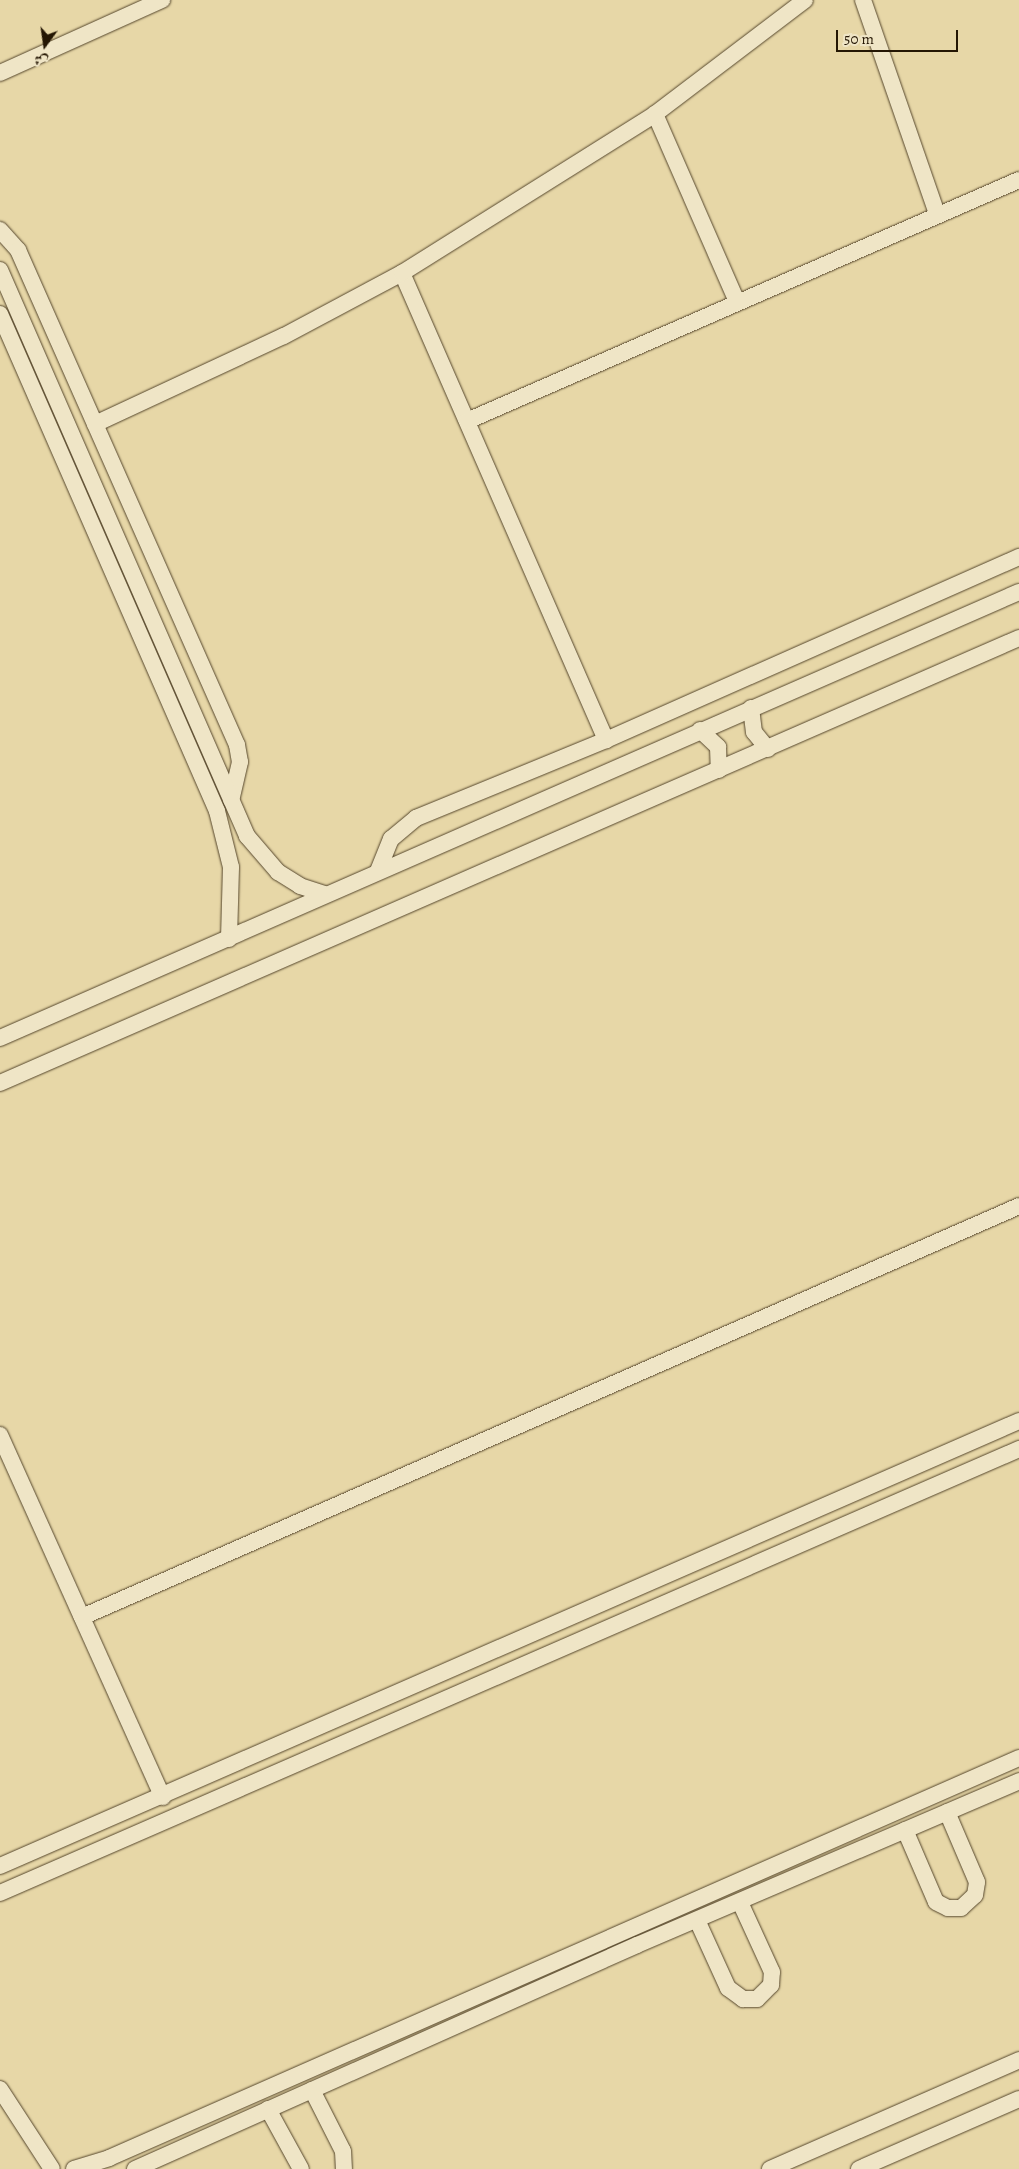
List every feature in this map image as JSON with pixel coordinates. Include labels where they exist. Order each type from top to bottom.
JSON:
[{"type":"street","points":[[0,73],[162,0]]},
{"type":"street","points":[[95,424],[284,336],[402,273],[655,114],[805,0]]},
{"type":"street","points":[[863,0],[937,214]]},
{"type":"street","points":[[655,114],[737,302]]},
{"type":"street","points":[[467,421],[937,214],[1019,180]]},
{"type":"street","points":[[0,230],[18,250],[237,745],[240,762],[231,800]]},
{"type":"street","points":[[0,270],[247,836],[266,861],[289,880],[325,894]]},
{"type":"street","points":[[402,273],[606,740]]},
{"type":"street","points":[[0,314],[216,811],[231,867],[229,939]]},
{"type":"street","points":[[378,870],[391,840],[416,818],[606,740],[1019,557]]},
{"type":"street","points":[[0,1038],[229,939],[378,870],[1019,592]]},
{"type":"street","points":[[0,1083],[1019,638]]},
{"type":"street","points":[[751,708],[754,732],[768,749]]},
{"type":"street","points":[[700,730],[718,747],[719,770]]},
{"type":"street","points":[[82,1617],[1019,1206]]},
{"type":"street","points":[[0,1866],[163,1797],[1019,1421]]},
{"type":"street","points":[[0,1435],[163,1797]]},
{"type":"street","points":[[0,1892],[1019,1449]]},
{"type":"street","points":[[74,2169],[109,2158],[1019,1758]]},
{"type":"street","points":[[135,2169],[697,1920],[1019,1781]]},
{"type":"street","points":[[905,1830],[936,1902],[948,1908],[960,1908],[975,1895],[977,1882],[947,1812]]},
{"type":"street","points":[[697,1920],[728,1988],[744,1999],[756,1999],[770,1985],[772,1972],[740,1902]]},
{"type":"street","points":[[630,1929],[638,1946]]},
{"type":"street","points":[[770,2169],[1019,2060]]},
{"type":"street","points":[[0,2089],[52,2169]]},
{"type":"street","points":[[312,2090],[343,2151],[344,2169]]},
{"type":"street","points":[[859,2169],[1019,2099]]},
{"type":"street","points":[[268,2109],[300,2169]]}]
